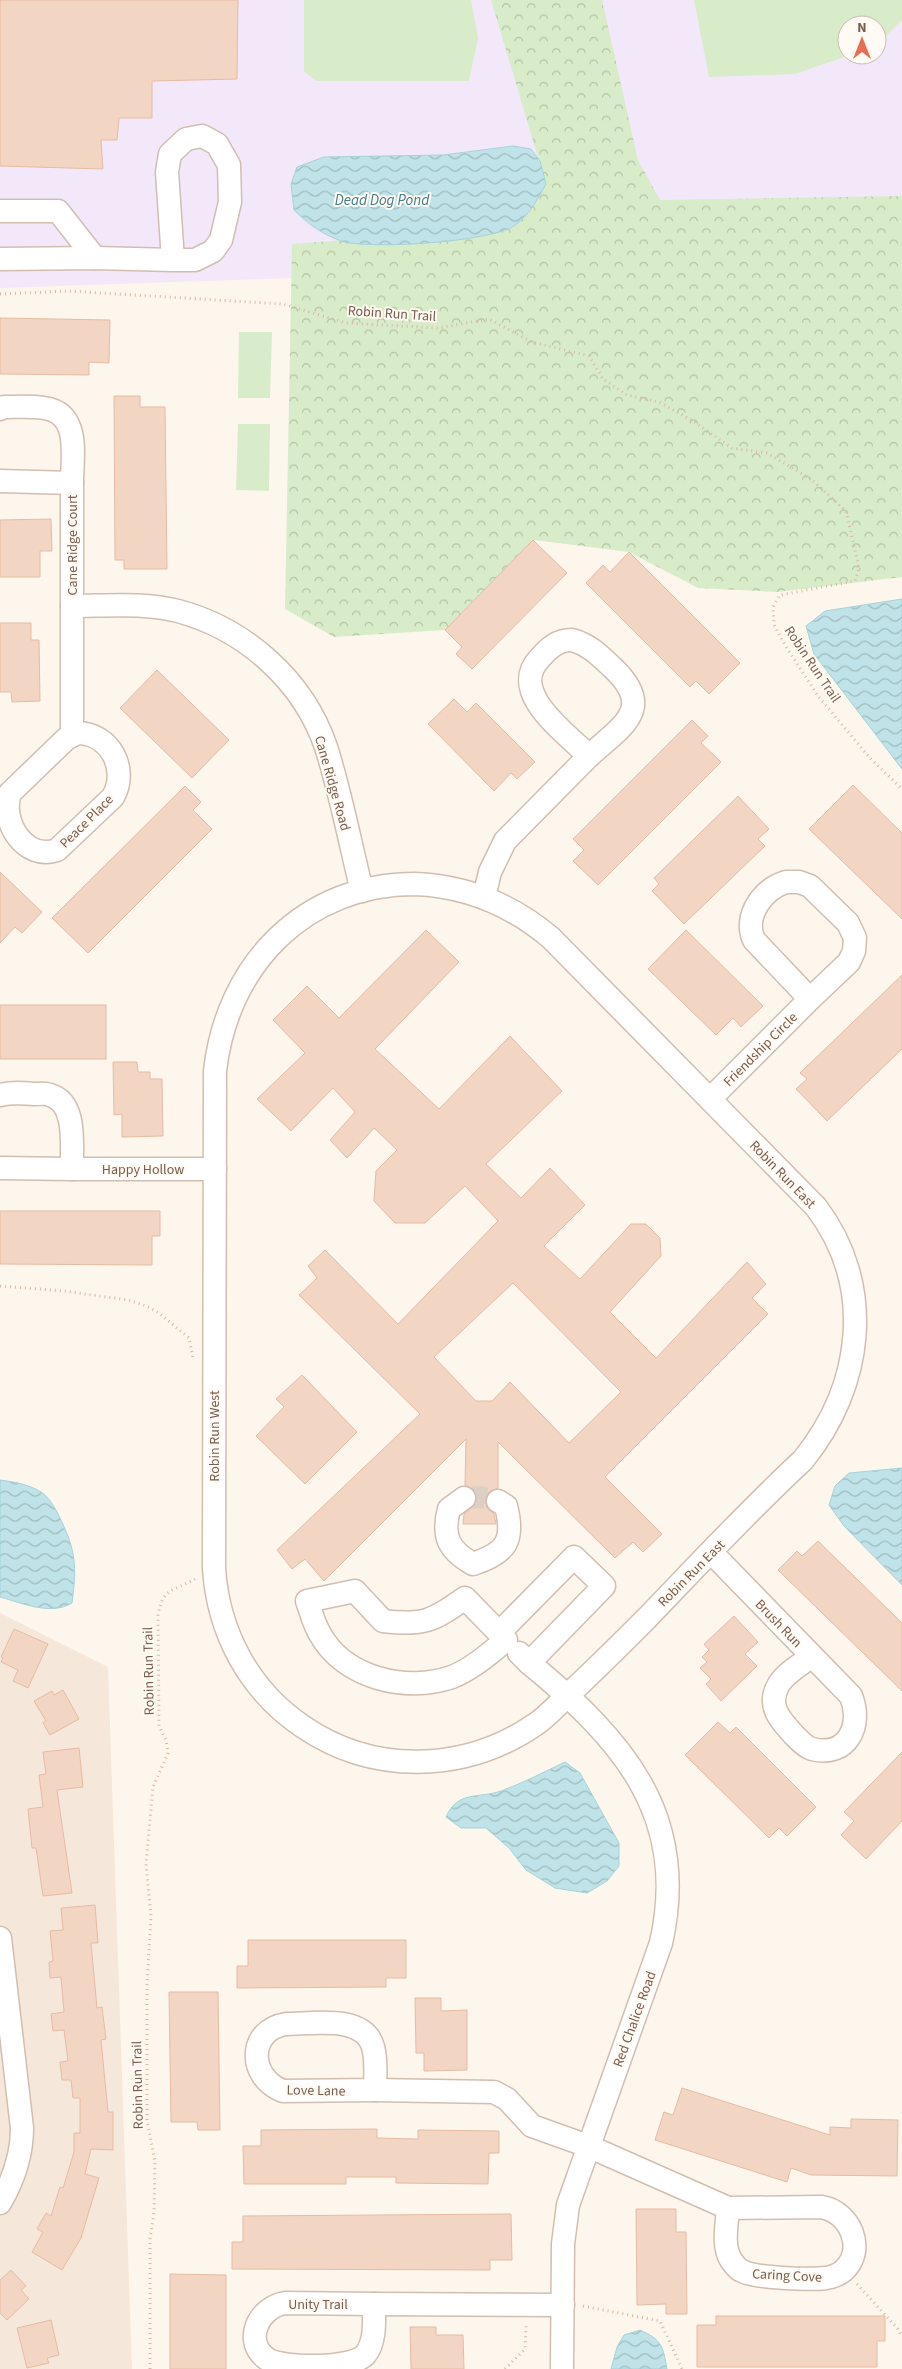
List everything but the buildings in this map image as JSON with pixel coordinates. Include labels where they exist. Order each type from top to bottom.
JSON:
[{"type":"street","points":[[0,259],[96,258],[173,260],[195,260],[213,251],[221,240],[230,202],[229,165],[217,144],[202,136],[186,139],[170,154],[167,172],[173,260]]},
{"type":"street","points":[[0,211],[58,211],[96,258]]},
{"type":"street","name":"Cane Ridge Court","points":[[0,409],[4,407],[44,408],[61,414],[71,430],[72,606]]},
{"type":"street","name":"Cane Ridge Court","points":[[0,481],[72,483]]},
{"type":"street","name":"Cane Ridge Road","points":[[72,606],[135,605],[178,611],[218,626],[240,638],[279,671],[309,712],[325,747],[362,891]]},
{"type":"street","points":[[72,606],[72,734]]},
{"type":"street","points":[[484,897],[490,872],[506,842],[589,756],[626,721],[632,710],[633,696],[626,681],[590,647],[567,640],[553,645],[535,663],[530,674],[529,687],[537,702],[589,756]]},
{"type":"street","name":"Peace Place","points":[[86,733],[100,740],[118,762],[120,771],[119,784],[113,796],[61,848],[49,853],[40,853],[25,844],[7,824],[4,812],[6,800],[10,793],[72,734],[86,733]]},
{"type":"street","name":"Friendship Circle","points":[[710,1099],[849,962],[854,950],[855,938],[848,923],[814,889],[799,882],[786,882],[778,884],[757,904],[751,918],[751,933],[754,940],[810,999]]},
{"type":"street","name":"Robin Run East","points":[[362,891],[388,885],[424,884],[468,891],[523,917],[551,938],[804,1193],[820,1213],[837,1242],[846,1266],[852,1291],[855,1318],[850,1368],[840,1402],[828,1425],[803,1460],[568,1695]]},
{"type":"street","name":"Robin Run West","points":[[362,891],[330,902],[293,925],[262,954],[234,997],[222,1029],[216,1062],[214,1576],[225,1627],[248,1673],[270,1700],[309,1732],[356,1753],[398,1762],[432,1762],[458,1758],[491,1749],[514,1738],[536,1724],[568,1695]]},
{"type":"street","points":[[0,1095],[8,1093],[51,1095],[61,1102],[69,1116],[72,1169]]},
{"type":"street","name":"Happy Hollow","points":[[0,1168],[215,1169]]},
{"type":"street","points":[[464,1498],[449,1509],[445,1524],[448,1542],[457,1555],[473,1564],[493,1557],[507,1543],[510,1523],[506,1506],[498,1501]]},
{"type":"street","name":"Brush Run","points":[[711,1552],[852,1696],[857,1710],[853,1732],[836,1748],[813,1749],[802,1743],[778,1718],[774,1702],[778,1686],[783,1679],[811,1656]]},
{"type":"street","points":[[473,1564],[465,1598],[441,1616],[411,1624],[383,1621],[355,1591],[307,1601],[320,1634],[344,1662],[378,1680],[423,1683],[452,1677],[480,1662],[574,1557],[604,1586],[529,1663]]},
{"type":"street","name":"Red Chalice Road","points":[[465,1598],[529,1663],[568,1695],[616,1746],[641,1781],[658,1821],[668,1873],[666,1918],[661,1943],[588,2146],[566,2217],[563,2244],[567,2305],[562,2369]]},
{"type":"street","points":[[0,1938],[22,2136],[15,2172],[0,2203]]},
{"type":"street","name":"Love Lane","points":[[375,2090],[373,2048],[366,2036],[355,2027],[345,2024],[278,2025],[270,2029],[259,2043],[256,2060],[262,2076],[275,2088],[283,2091],[494,2092],[507,2099],[532,2126],[588,2146]]},
{"type":"street","points":[[588,2146],[728,2208],[829,2208],[843,2217],[852,2231],[854,2248],[844,2270]]},
{"type":"street","name":"Caring Cove","points":[[728,2208],[727,2252],[731,2260],[742,2272],[756,2276],[826,2278],[834,2277],[844,2270]]},
{"type":"street","name":"Unity Trail","points":[[374,2304],[373,2330],[369,2350],[360,2361],[343,2367],[283,2367],[267,2360],[257,2346],[256,2329],[258,2321],[269,2308],[277,2304],[374,2304],[567,2305]]},
{"type":"path","name":"Robin Run Trail","points":[[0,294],[68,291],[283,304],[346,323],[438,328],[489,319],[532,342],[589,356],[603,379],[627,395],[659,402],[693,421],[732,448],[767,454],[811,479],[846,511],[859,568],[855,581],[780,595],[773,607],[774,625],[818,696],[870,758],[902,789]]},
{"type":"path","points":[[0,1286],[64,1291],[128,1300],[146,1306],[160,1313],[189,1338],[194,1361]]},
{"type":"path","name":"Robin Run Trail","points":[[150,2369],[150,2239],[154,2213],[155,2162],[147,2120],[147,1986],[151,1917],[146,1864],[153,1787],[168,1753],[166,1740],[160,1726],[158,1615],[161,1600],[168,1591],[195,1578],[195,1569]]},
{"type":"path","points":[[844,2270],[898,2329],[902,2337]]},
{"type":"path","points":[[567,2305],[660,2321],[682,2369]]},
{"type":"path","points":[[505,2369],[525,2348],[526,2319]]},
{"type":"shaded area","points":[[0,0],[902,0],[902,257],[0,288]]},
{"type":"shaded area","points":[[0,1613],[108,1667],[132,2369],[0,2369]]},
{"type":"green space","points":[[304,0],[471,0],[478,38],[469,81],[316,81],[304,71]]},
{"type":"green space","points":[[491,0],[602,0],[638,160],[660,200],[902,196],[902,577],[777,592],[698,588],[629,552],[534,540],[445,630],[334,637],[285,609],[292,244],[513,227],[546,184]]},
{"type":"green space","points":[[694,0],[902,0],[902,20],[887,35],[887,15],[837,15],[837,59],[795,74],[709,77]]},
{"type":"green space","points":[[239,332],[272,332],[270,398],[238,398]]},
{"type":"green space","points":[[238,424],[270,424],[269,491],[236,490]]},
{"type":"water","name":"Dead Dog Pond","points":[[513,146],[531,149],[540,161],[546,184],[524,217],[514,226],[501,232],[429,243],[355,244],[341,241],[321,232],[294,210],[291,184],[297,167],[324,157],[443,155]]},
{"type":"water","points":[[902,599],[902,769],[814,654],[806,626],[825,611]]},
{"type":"water","points":[[902,1468],[902,1585],[844,1526],[829,1505],[835,1486],[849,1473]]},
{"type":"water","points":[[0,1480],[36,1489],[47,1497],[54,1506],[65,1528],[74,1558],[72,1603],[64,1607],[46,1608],[27,1605],[0,1597]]},
{"type":"water","points":[[565,1762],[580,1773],[619,1843],[619,1866],[607,1881],[587,1893],[555,1888],[526,1870],[509,1848],[486,1828],[461,1828],[446,1817],[451,1808],[463,1799],[501,1791]]},
{"type":"water","points":[[640,2330],[653,2337],[660,2345],[667,2369],[611,2369],[617,2347],[624,2335]]},
{"type":"tunnel","points":[[464,1498],[481,1497],[498,1501]]}]
